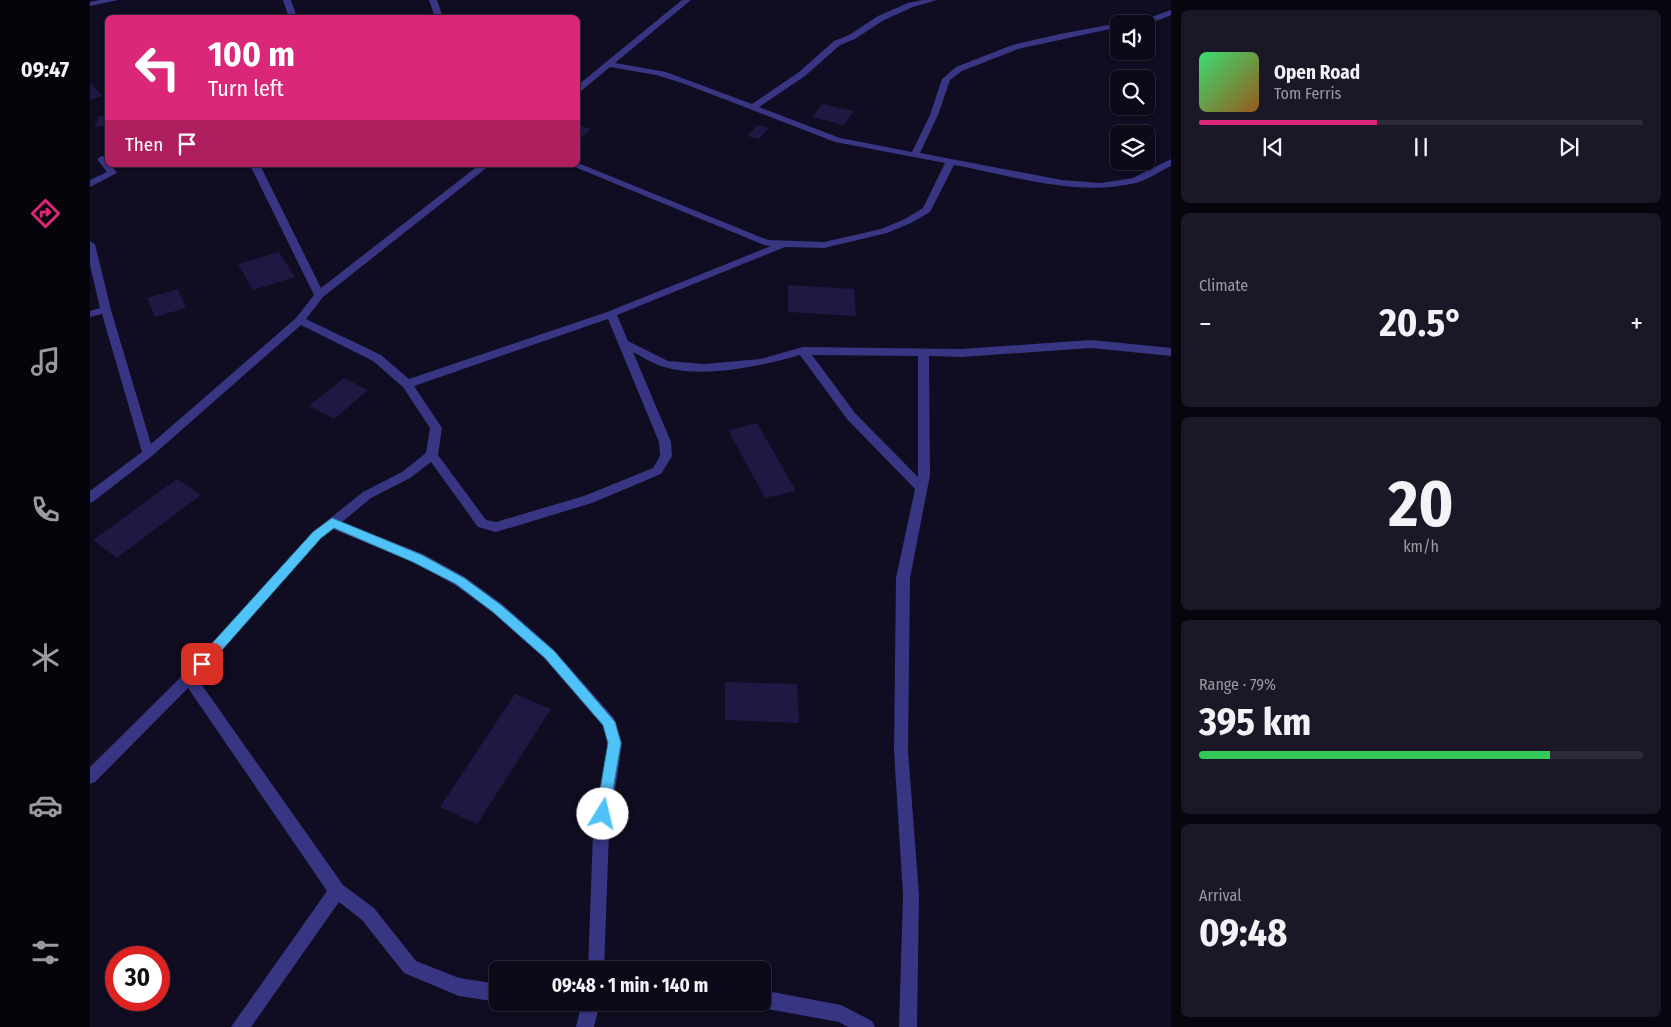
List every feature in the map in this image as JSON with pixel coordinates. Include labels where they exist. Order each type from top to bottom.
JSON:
[{"type":"street","points":[[90,4],[114,0]]},
{"type":"street","points":[[287,0],[292,15]]},
{"type":"street","points":[[433,0],[438,15]]},
{"type":"street","points":[[580,87],[686,0]]},
{"type":"street","points":[[754,107],[802,74],[838,42],[896,12],[933,0]]},
{"type":"street","points":[[1155,19],[1171,12]]},
{"type":"street","points":[[915,155],[934,115],[946,79],[959,69],[1015,47],[1110,27]]},
{"type":"street","points":[[607,64],[662,74],[754,107],[808,131],[838,140],[1062,183],[1102,186],[1136,180],[1171,162]]},
{"type":"street","points":[[90,160],[105,158]]},
{"type":"street","points":[[580,167],[767,243],[824,245],[856,239],[908,221],[927,210],[950,162]]},
{"type":"street","points":[[90,184],[112,173],[109,167]]},
{"type":"street","points":[[256,167],[319,295]]},
{"type":"street","points":[[90,498],[148,453],[300,320],[319,295],[481,167]]},
{"type":"street","points":[[90,244],[106,310],[148,453]]},
{"type":"street","points":[[407,384],[611,314],[785,244]]},
{"type":"street","points":[[90,314],[106,310]]},
{"type":"street","points":[[432,455],[482,524],[496,527],[588,500],[657,471],[666,456],[665,442],[611,314]]},
{"type":"street","points":[[90,777],[189,678],[317,535],[367,495],[406,475],[432,455],[436,428],[407,384],[377,358],[300,320]]},
{"type":"street","points":[[623,343],[666,364],[704,368],[760,363],[803,351],[961,353],[1091,344],[1171,352]]},
{"type":"street","points":[[803,351],[851,416],[922,489]]},
{"type":"street","points":[[908,1027],[912,895],[901,751],[903,578],[924,475],[923,353]]},
{"type":"street","points":[[332,523],[418,558],[460,581],[497,608],[549,654],[609,722],[614,743],[600,832],[596,961]]},
{"type":"street","points":[[189,678],[337,892],[368,914],[410,967],[459,987],[489,992]]},
{"type":"street","points":[[240,1027],[337,892]]},
{"type":"street","points":[[771,1001],[841,1014],[866,1027]]},
{"type":"street","points":[[585,1027],[589,1011]]},
{"type":"building","points":[[90,82],[102,96],[90,100]]},
{"type":"building","points":[[822,104],[854,111],[844,125],[812,117]]},
{"type":"building","points":[[100,116],[105,116],[105,126],[94,127]]},
{"type":"building","points":[[758,125],[769,128],[759,139],[747,136]]},
{"type":"building","points":[[580,126],[591,129],[580,138]]},
{"type":"building","points":[[279,252],[295,277],[253,290],[238,264]]},
{"type":"building","points":[[788,285],[854,289],[856,316],[788,312]]},
{"type":"building","points":[[178,289],[186,308],[155,317],[147,298]]},
{"type":"building","points":[[344,378],[368,390],[334,419],[309,406]]},
{"type":"building","points":[[757,423],[796,491],[765,498],[728,430]]},
{"type":"building","points":[[177,479],[201,495],[117,558],[93,540]]},
{"type":"building","points":[[725,682],[797,684],[799,723],[725,720]]},
{"type":"building","points":[[515,694],[551,709],[477,824],[440,807]]},
{"type":"route","points":[[202,664],[317,535],[332,523],[418,558],[460,581],[497,608],[549,654],[609,722],[614,743],[603,814]]}]
